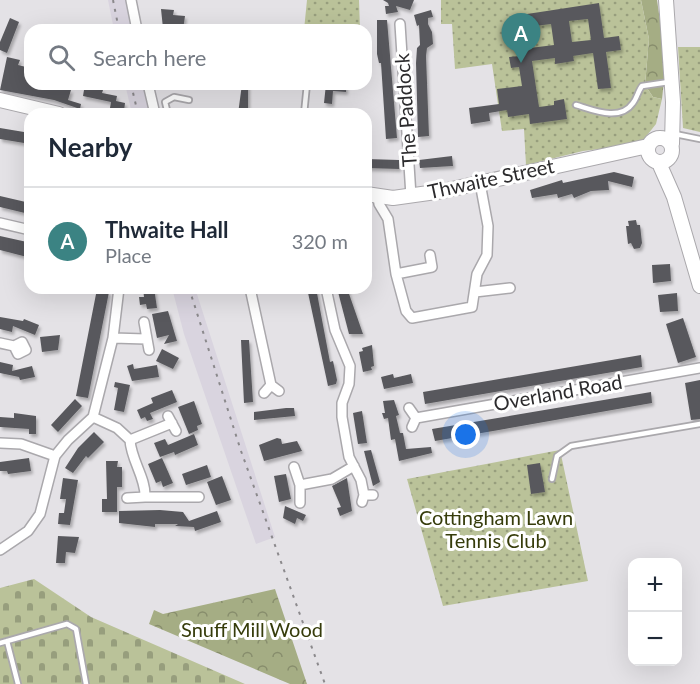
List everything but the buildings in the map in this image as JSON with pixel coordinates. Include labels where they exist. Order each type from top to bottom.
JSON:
[{"type":"main road","points":[[666,0],[673,102],[662,148],[700,286]]},
{"type":"main road","points":[[0,100],[34,108]]},
{"type":"main road","name":"Thwaite Street","points":[[372,196],[411,196],[616,154],[662,148]]},
{"type":"street","points":[[131,0],[135,24]]},
{"type":"street","name":"The Paddock","points":[[400,24],[411,196]]},
{"type":"street","points":[[149,90],[153,108]]},
{"type":"street","points":[[372,196],[388,219],[396,274],[406,310],[412,318],[472,307],[477,274],[487,255],[488,226],[480,183]]},
{"type":"street","points":[[0,223],[24,229]]},
{"type":"street","points":[[396,274],[432,267],[430,255]]},
{"type":"street","points":[[475,292],[509,289]]},
{"type":"street","points":[[0,550],[28,531],[40,514],[56,456],[68,440],[93,417],[113,338],[118,294]]},
{"type":"street","points":[[251,294],[271,390]]},
{"type":"street","points":[[327,294],[335,330],[350,366],[350,384],[342,403],[349,457],[361,480],[366,497]]},
{"type":"street","points":[[144,322],[149,350]]},
{"type":"street","points":[[113,338],[146,339]]},
{"type":"street","points":[[0,343],[14,346]]},
{"type":"street","name":"Overland Road","points":[[409,408],[414,422],[700,368]]},
{"type":"street","points":[[93,417],[117,428],[130,440],[130,451],[145,489],[145,497]]},
{"type":"street","points":[[130,440],[172,423]]},
{"type":"street","points":[[0,443],[21,444],[56,456]]},
{"type":"street","points":[[300,485],[332,479],[354,466]]},
{"type":"street","points":[[294,468],[300,485],[300,502]]},
{"type":"street","points":[[127,498],[200,497]]},
{"type":"lane","points":[[576,105],[610,114],[621,112],[633,104],[642,86],[671,81]]},
{"type":"lane","points":[[305,108],[306,90]]},
{"type":"lane","points":[[166,108],[165,102],[174,97],[189,100]]},
{"type":"lane","points":[[662,148],[700,139]]},
{"type":"lane","points":[[552,479],[557,456],[571,446],[700,424]]},
{"type":"lane","points":[[0,643],[67,624],[76,629],[87,684]]},
{"type":"lane","points":[[8,640],[18,684]]},
{"type":"shaded area","points":[[108,0],[126,0],[131,24],[113,24]]},
{"type":"shaded area","points":[[126,90],[145,90],[149,108],[131,108]]},
{"type":"shaded area","points":[[174,294],[197,294],[275,537],[256,544],[184,334]]},
{"type":"green space","points":[[307,0],[359,0],[360,24],[305,24]]},
{"type":"green space","points":[[441,0],[641,0],[649,39],[645,85],[653,97],[662,99],[656,124],[640,144],[583,151],[526,165],[524,129],[502,131],[492,64],[455,69],[452,24],[441,24]]},
{"type":"green space","points":[[641,0],[657,0],[666,62],[662,99],[653,97],[645,85],[649,39]]},
{"type":"green space","points":[[678,47],[700,47],[700,132],[683,128]]},
{"type":"green space","name":"Cottingham Lawn Tennis Club","points":[[560,450],[588,581],[443,606],[407,479]]},
{"type":"green space","points":[[34,579],[91,617],[245,684],[0,684],[0,588]]},
{"type":"green space","name":"Snuff Mill Wood","points":[[275,589],[307,684],[290,684],[149,624],[154,610],[163,614]]},
{"type":"railway","points":[[113,0],[118,24]]},
{"type":"railway","points":[[132,90],[137,108]]},
{"type":"railway","points":[[191,294],[241,451],[325,684]]},
{"type":"place","name":"Thwaite Hall","points":[[521,63]]}]
